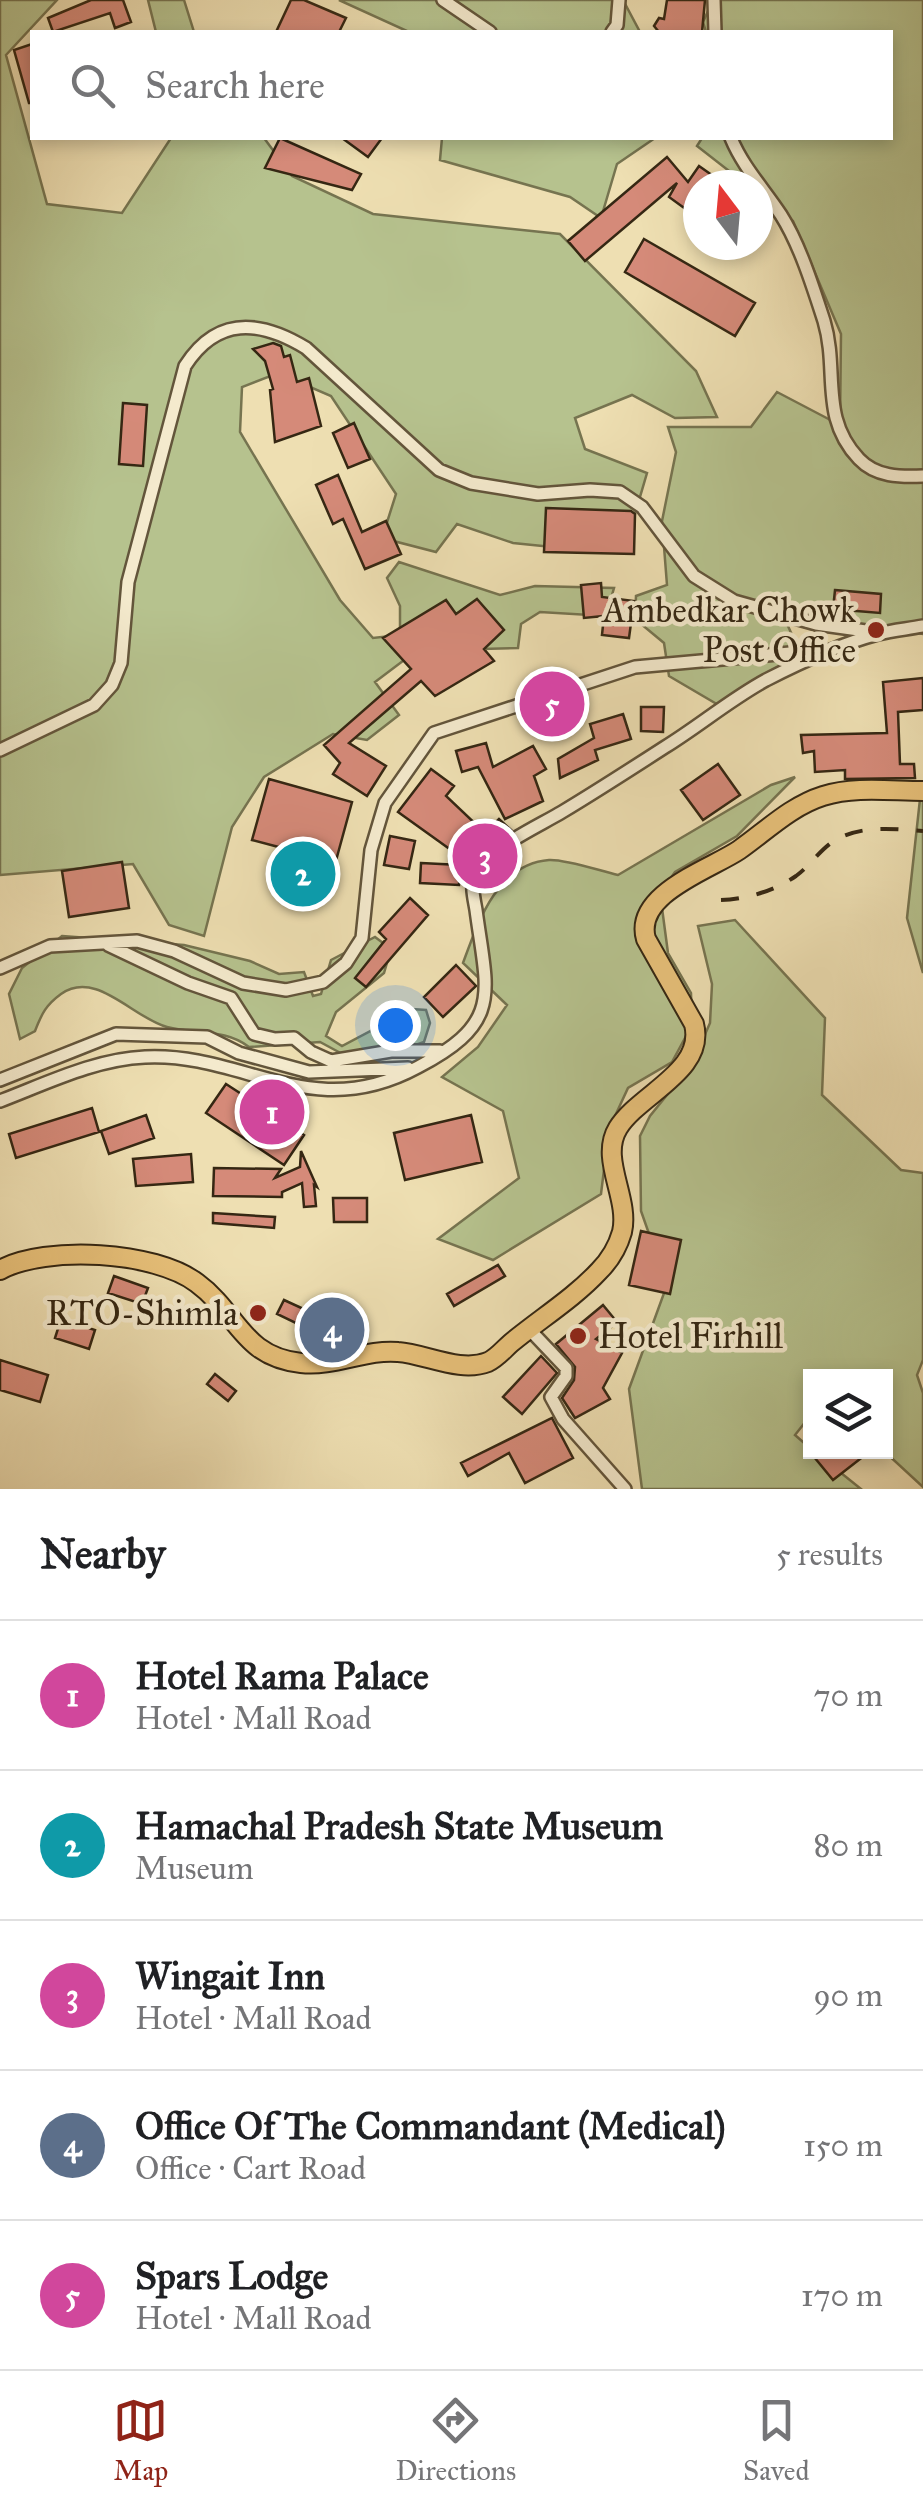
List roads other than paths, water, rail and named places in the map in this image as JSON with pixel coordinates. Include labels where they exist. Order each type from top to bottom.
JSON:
[{"type":"main road","points":[[0,1270],[39,1258],[127,1258],[160,1265],[204,1288],[266,1356],[304,1364],[396,1351],[464,1364],[482,1364],[495,1358],[599,1271],[614,1251],[623,1227],[624,1210],[613,1161],[613,1139],[633,1111],[680,1069],[696,1041],[688,1011],[646,939],[643,929],[648,912],[686,879],[736,852],[812,800],[859,790],[923,791]]},
{"type":"street","points":[[443,0],[487,30]]},
{"type":"street","points":[[613,30],[619,0]]},
{"type":"street","points":[[714,0],[715,30]]},
{"type":"street","points":[[732,140],[786,226],[817,300],[830,345],[833,414],[842,435],[859,460],[880,473],[894,477],[923,476]]},
{"type":"street","points":[[0,750],[94,704],[112,685],[121,663],[128,582],[184,366],[209,339],[242,326],[260,327],[306,348],[428,462],[455,478],[538,494],[620,492],[642,507],[694,576],[734,602],[816,624],[880,634]]},
{"type":"street","points":[[0,1101],[81,1070],[146,1056],[322,1090],[384,1081],[417,1068],[475,1025],[485,1006],[484,956],[473,884],[484,863],[512,841],[748,691],[834,649],[880,634],[923,626]]},
{"type":"street","points":[[0,968],[50,946],[137,941],[174,952],[242,983],[286,990],[324,982],[346,963],[362,938],[371,850],[386,803],[434,733],[636,667],[834,649]]},
{"type":"street","points":[[100,942],[188,983],[231,998],[254,1034],[294,1038],[311,1052],[332,1060],[391,1051],[442,1052]]},
{"type":"street","points":[[0,1080],[116,1034],[207,1036],[239,1053],[309,1072],[417,1068]]},
{"type":"street","points":[[529,1329],[566,1368],[566,1376],[552,1391],[553,1402],[626,1489]]},
{"type":"railway","points":[[721,900],[779,886],[801,872],[831,843],[847,835],[879,829],[923,831]]},
{"type":"place","name":"Ambedkar Chowk Post Office","points":[[876,630]]},
{"type":"place","name":"Spars Lodge","points":[[552,704]]},
{"type":"place","name":"Wingait Inn","points":[[485,856]]},
{"type":"place","name":"Hamachal Pradesh State Museum","points":[[303,874]]},
{"type":"place","name":"Hotel Rama Palace","points":[[272,1112]]},
{"type":"place","name":"RTO-Shimla","points":[[258,1313]]},
{"type":"place","name":"Office Of The Commandant (Medical)","points":[[332,1330]]},
{"type":"place","name":"Hotel Firhill","points":[[578,1336]]}]
